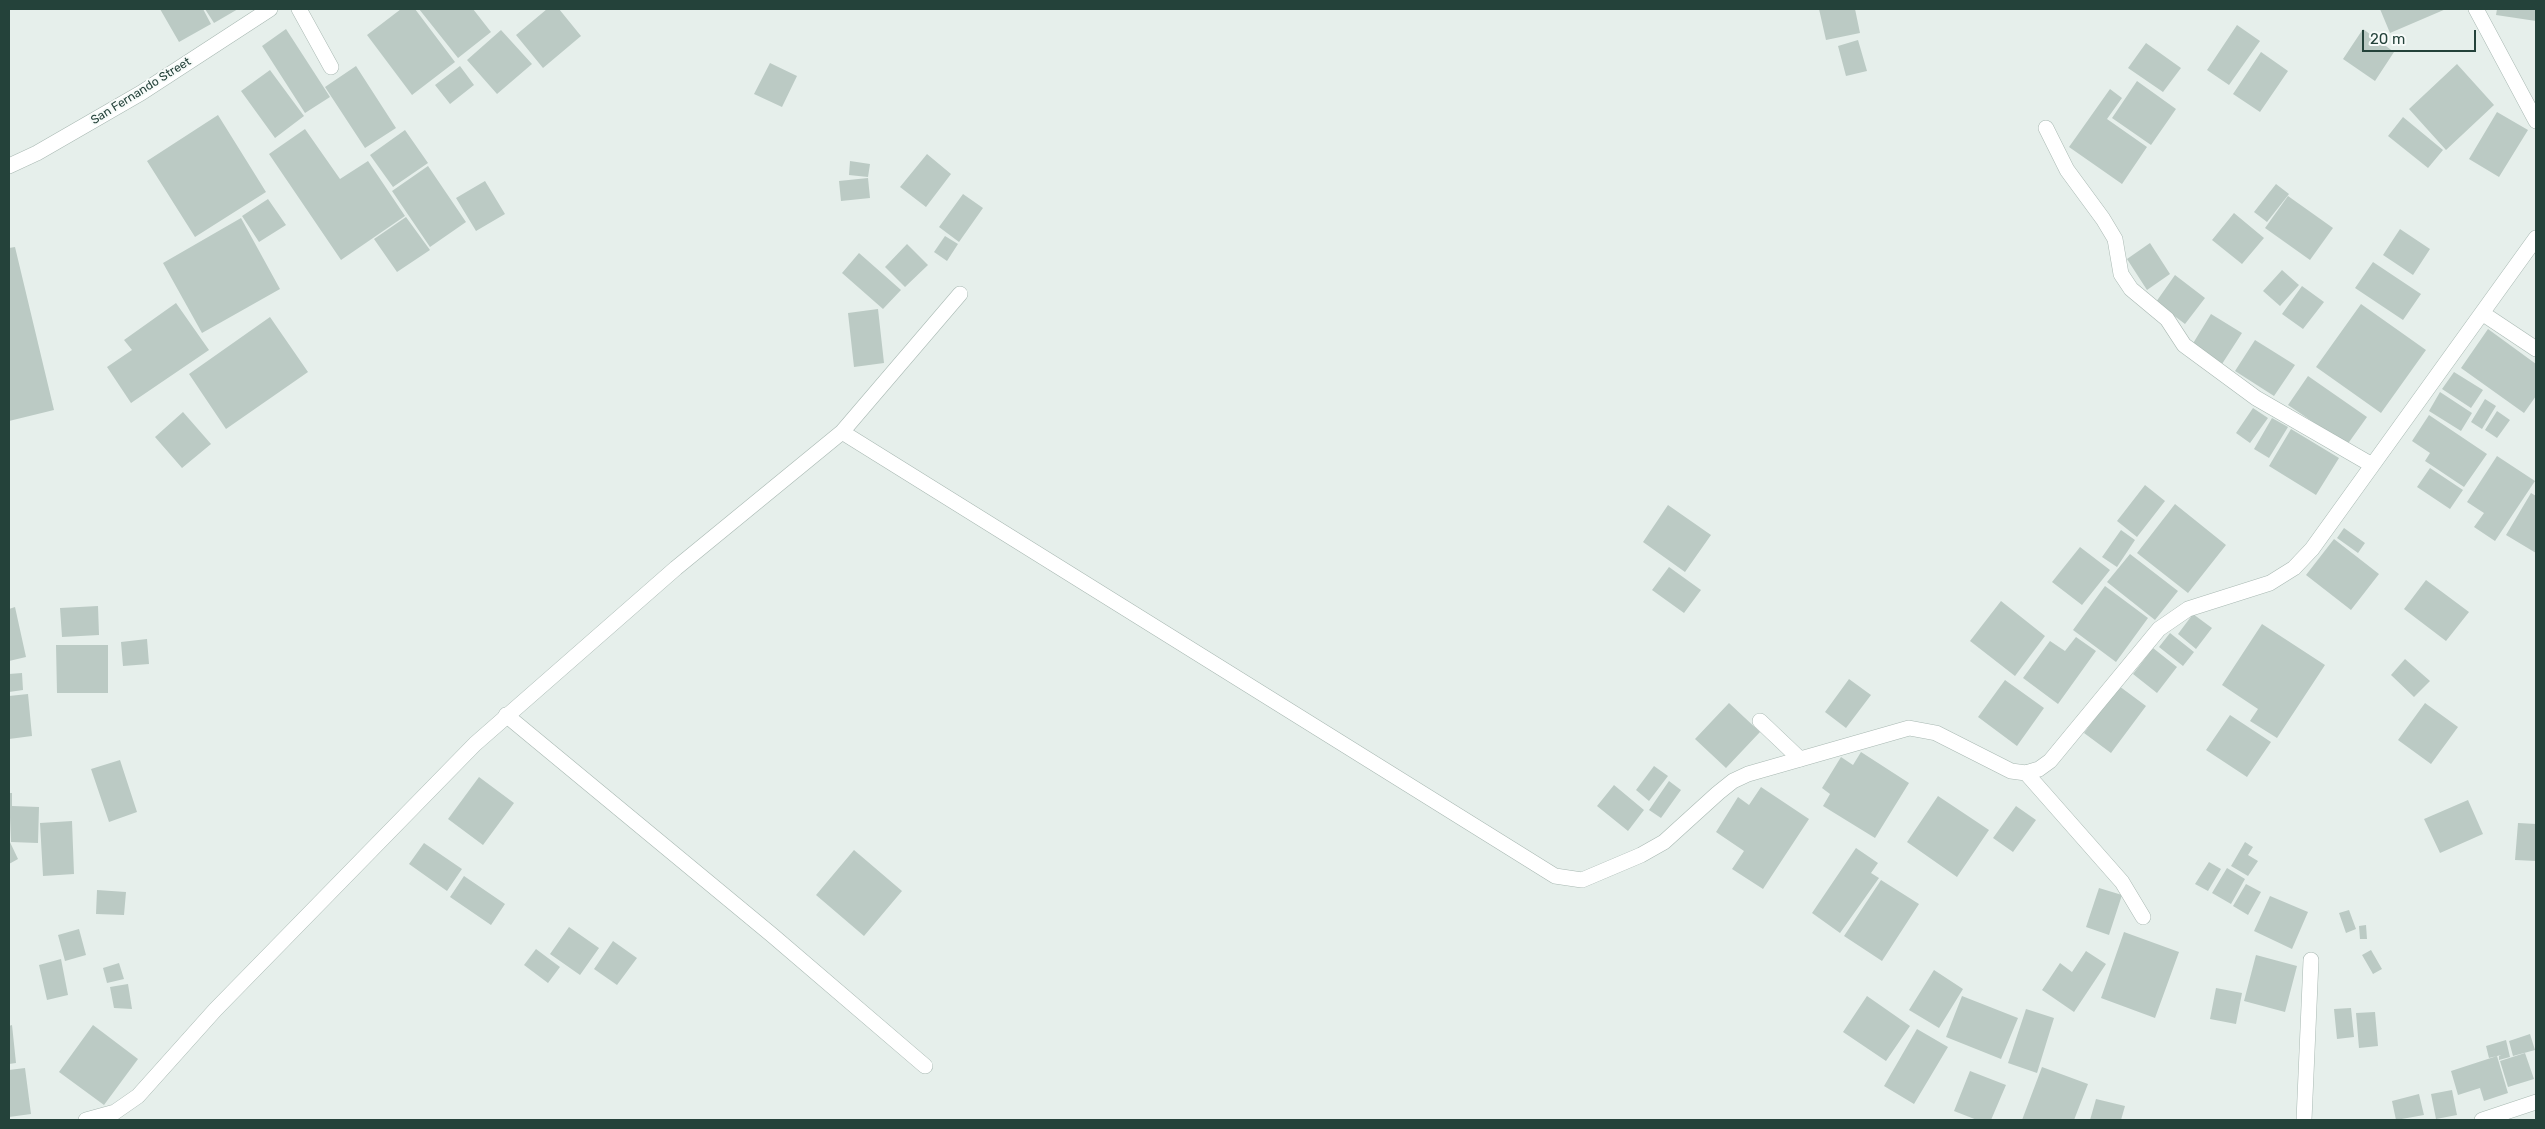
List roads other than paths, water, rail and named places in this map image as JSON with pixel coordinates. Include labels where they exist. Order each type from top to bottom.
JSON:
[{"type":"street","name":"San Fernando Street","points":[[9,166],[38,154],[141,93],[270,9]]},
{"type":"street","points":[[300,9],[331,66]]},
{"type":"street","points":[[2476,9],[2536,121]]},
{"type":"street","points":[[2046,128],[2067,170],[2104,218],[2115,239],[2121,274],[2131,289],[2166,319],[2184,345],[2256,398],[2372,465]]},
{"type":"street","points":[[842,432],[1554,876],[1582,880],[1641,855],[1664,842],[1733,781],[1748,774],[1909,728],[1936,733],[2011,771],[2026,773],[2039,769],[2050,761],[2159,629],[2188,609],[2270,583],[2294,568],[2312,550],[2536,238]]},
{"type":"street","points":[[86,1120],[115,1112],[138,1096],[172,1056],[425,793],[506,715],[676,568],[842,432],[960,294]]},
{"type":"street","points":[[2482,313],[2536,349]]},
{"type":"street","points":[[506,715],[772,935],[925,1066]]},
{"type":"street","points":[[1760,721],[1800,759]]},
{"type":"street","points":[[2026,773],[2122,882],[2143,917]]},
{"type":"street","points":[[2304,1120],[2311,960]]},
{"type":"street","points":[[2482,1120],[2536,1102]]}]
